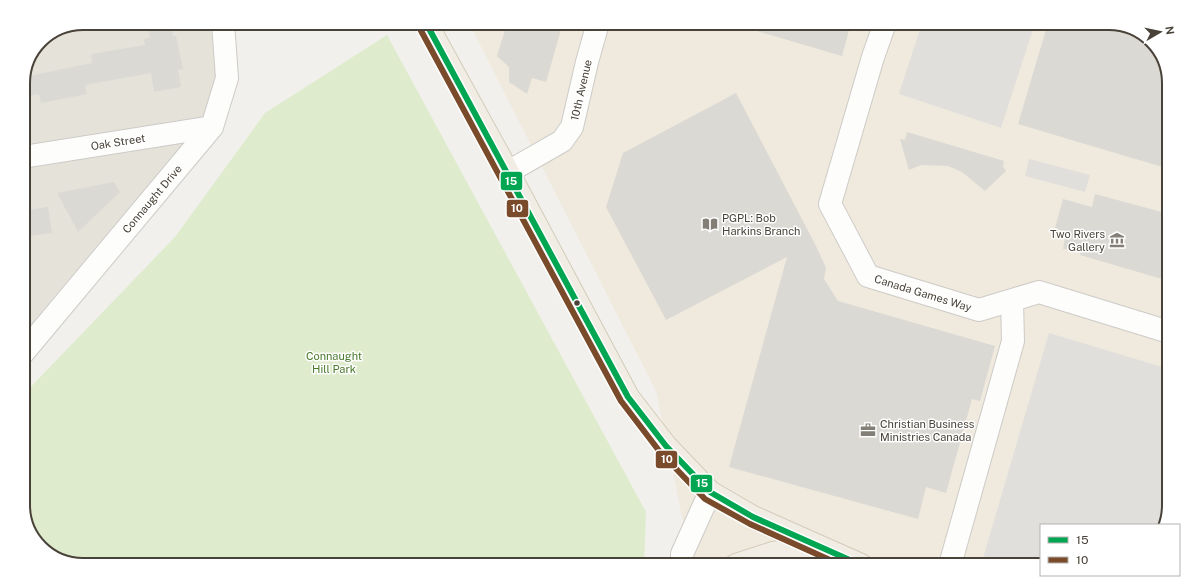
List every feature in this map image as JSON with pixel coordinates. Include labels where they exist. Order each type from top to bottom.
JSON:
[{"type":"main road","points":[[430,30],[508,172],[628,397],[666,446],[710,492],[754,518],[845,558]]},
{"type":"main road","points":[[758,558],[773,553],[819,547]]},
{"type":"street","name":"Connaught Drive","points":[[30,345],[212,127],[227,78],[224,30]]},
{"type":"street","name":"10th Avenue","points":[[508,172],[562,142],[572,127],[596,30]]},
{"type":"street","name":"Canada Games Way","points":[[883,30],[873,57],[830,204],[868,276],[979,310],[1040,292],[1162,330]]},
{"type":"street","name":"Oak Street","points":[[30,156],[212,127]]},
{"type":"street","points":[[952,558],[1013,341],[1012,301]]},
{"type":"street","points":[[682,558],[682,554],[710,492]]},
{"type":"shaded area","points":[[76,30],[213,30],[219,67],[216,104],[30,326],[30,79],[35,59],[41,51],[56,37]]},
{"type":"shaded area","points":[[473,30],[1116,30],[1133,35],[1140,40],[1140,52],[1152,52],[1157,59],[1162,79],[1162,512],[1158,524],[1040,524],[1040,558],[691,558],[656,391]]},
{"type":"shaded area","points":[[920,30],[1033,30],[1001,128],[899,94]]},
{"type":"shaded area","points":[[1029,159],[1090,175],[1085,192],[1025,176]]},
{"type":"shaded area","points":[[1049,333],[1162,367],[1162,512],[1158,524],[1040,524],[1040,558],[983,558]]},
{"type":"green space","name":"Connaught Hill Park","points":[[387,35],[646,512],[644,558],[83,558],[72,557],[59,553],[43,540],[35,529],[30,509],[30,388],[175,237],[265,113]]},
{"type":"building","points":[[148,30],[172,30],[173,36],[176,36],[183,69],[178,70],[181,87],[154,92],[151,73],[85,85],[87,94],[41,103],[39,94],[30,96],[31,76],[92,63],[91,54],[145,45],[144,39],[150,38]]},
{"type":"building","points":[[505,30],[561,30],[546,82],[532,78],[527,94],[509,82],[509,67],[497,56]]},
{"type":"building","points":[[753,30],[849,30],[842,56]]},
{"type":"building","points":[[1046,30],[1116,30],[1133,35],[1140,40],[1140,52],[1152,52],[1157,59],[1162,79],[1162,167],[1018,124]]},
{"type":"building","points":[[736,93],[816,246],[826,268],[824,279],[838,301],[995,346],[980,401],[972,399],[946,493],[926,487],[918,519],[729,467],[787,257],[666,320],[606,207],[623,153]]},
{"type":"building","points":[[907,132],[1004,161],[1003,167],[1006,171],[985,191],[962,172],[948,166],[921,165],[909,170],[900,139],[905,140]]},
{"type":"building","points":[[114,182],[120,192],[78,232],[57,193]]},
{"type":"building","name":"Two Rivers Gallery","points":[[1095,194],[1162,212],[1162,279],[1080,255],[1081,250],[1063,249],[1066,232],[1055,228],[1063,199],[1092,207]]},
{"type":"building","points":[[48,207],[52,233],[30,236],[30,210]]},
{"type":"transit line","name":"10","points":[[421,30],[621,401],[660,452],[705,499],[750,524],[825,558]]},
{"type":"transit line","name":"15","points":[[430,30],[628,397],[666,446],[710,492],[753,517],[845,558]]},
{"type":"place","name":"PGPL: Bob Harkins Branch","points":[[710,224]]},
{"type":"place","name":"Two Rivers Gallery","points":[[1117,240]]},
{"type":"place","name":"Christian Business Ministries Canada","points":[[868,430]]}]
